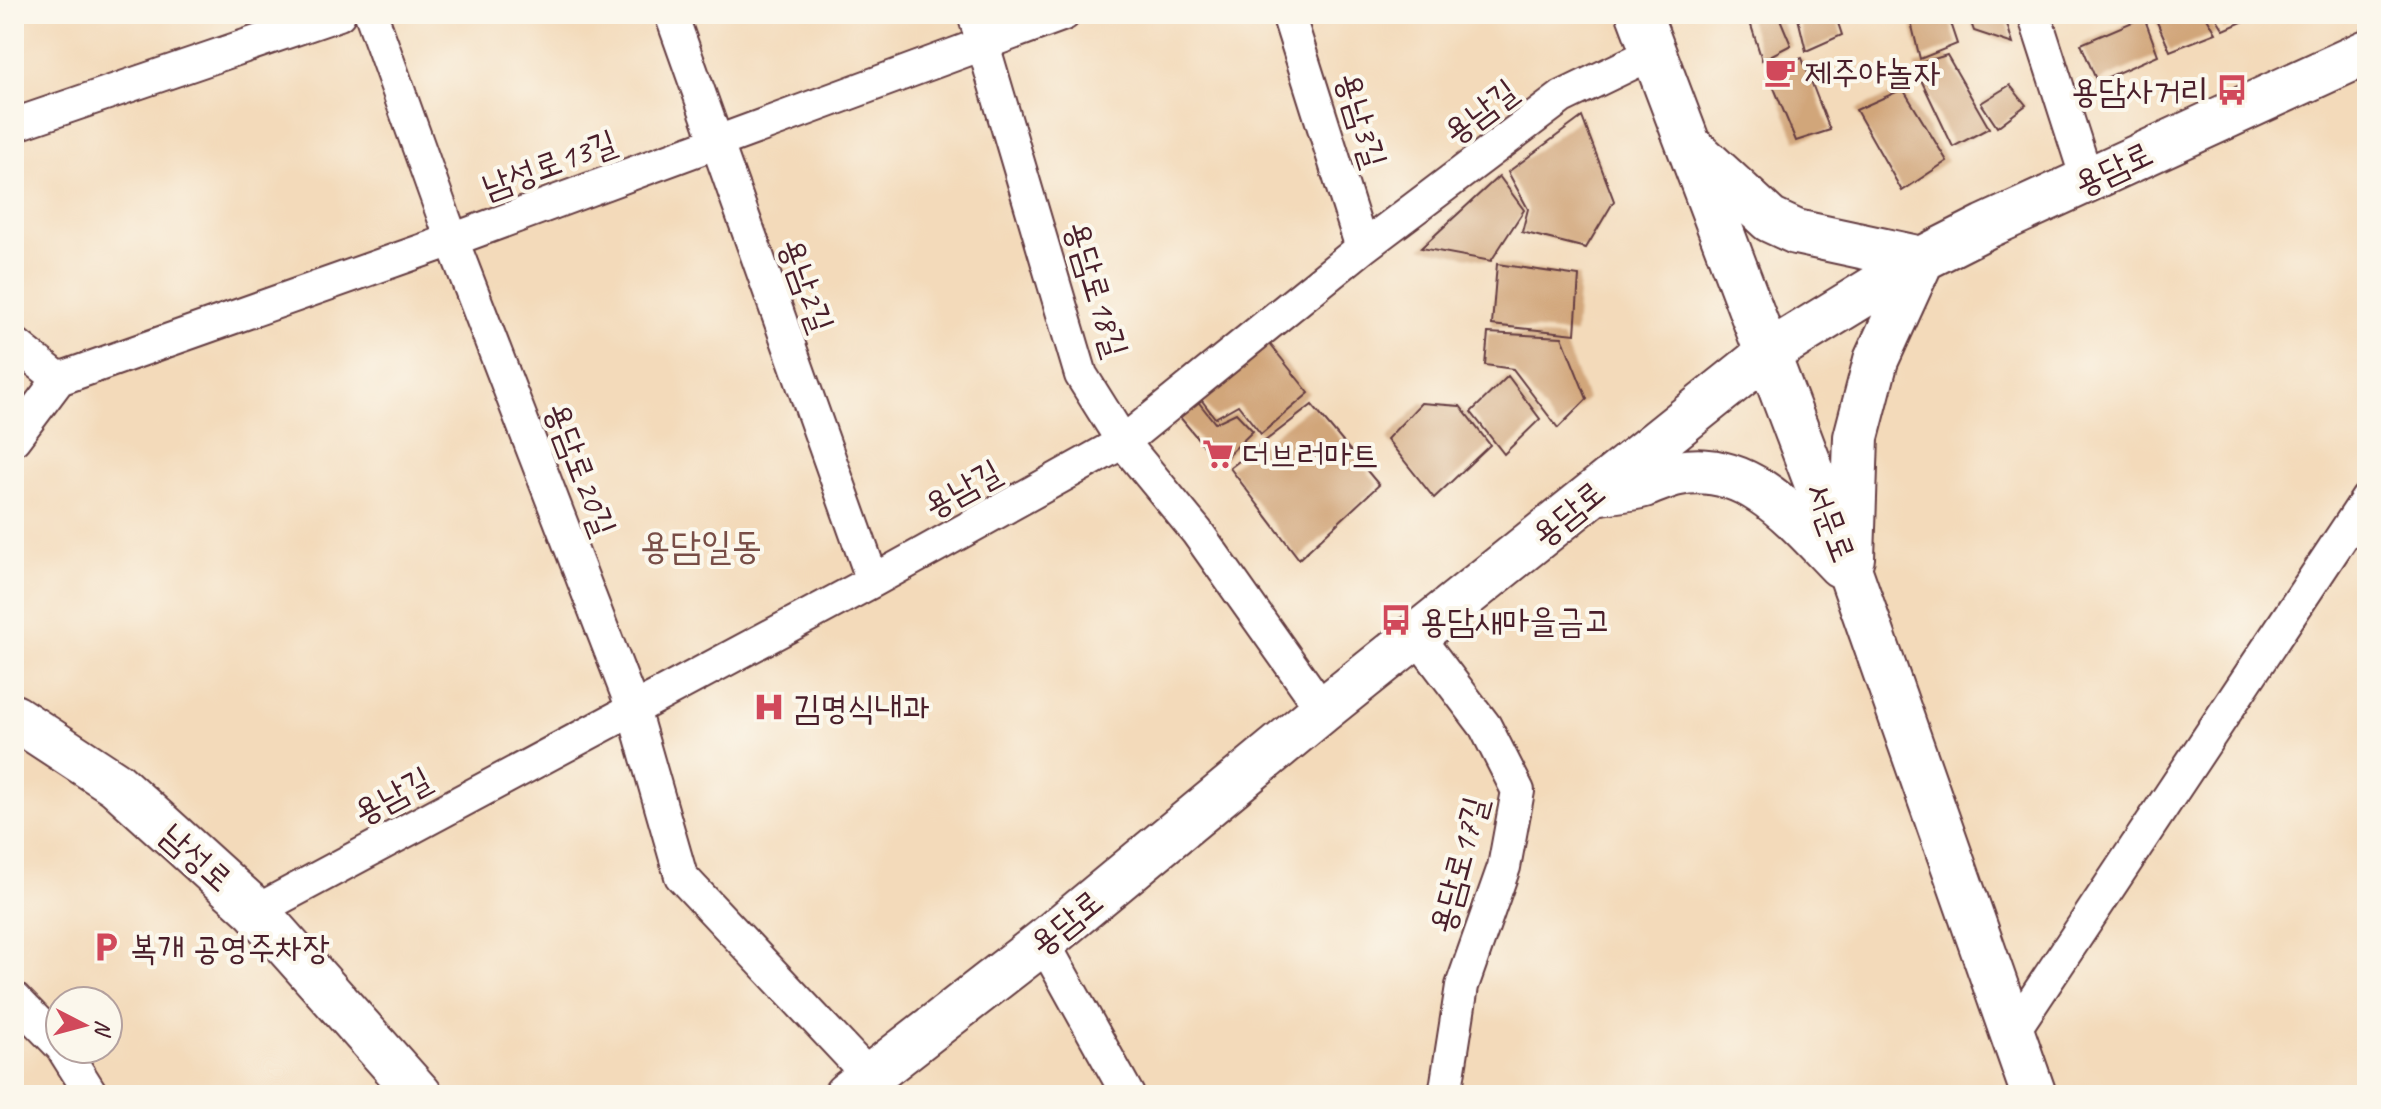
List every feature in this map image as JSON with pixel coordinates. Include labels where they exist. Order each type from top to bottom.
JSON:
[{"type":"main road","name":"서문로","points":[[1646,34],[1852,577],[2034,1095]]},
{"type":"main road","name":"용담로","points":[[858,1086],[1043,942],[1323,710],[1767,354],[1922,259],[2087,179],[2367,52]]},
{"type":"main road","points":[[1687,144],[1770,220],[1824,241],[1860,245],[1922,259],[1876,360],[1856,437],[1852,577]]},
{"type":"main road","points":[[1590,494],[1640,486],[1679,472],[1704,472],[1744,482],[1773,497],[1852,577]]},
{"type":"main road","name":"남성로","points":[[14,717],[116,784],[256,911],[420,1095]]},
{"type":"street","points":[[14,125],[339,14]]},
{"type":"street","name":"용담로20길","points":[[371,14],[452,240],[633,709],[681,876],[858,1086]]},
{"type":"street","name":"용남2길","points":[[671,14],[873,581]]},
{"type":"street","name":"남성로13길","points":[[59,379],[715,143],[980,29],[1064,14]]},
{"type":"street","name":"용남3길","points":[[1288,14],[1362,248]]},
{"type":"street","points":[[2034,14],[2087,179]]},
{"type":"street","name":"용담로18길","points":[[980,29],[1081,375],[1123,442],[1197,532],[1323,710]]},
{"type":"street","name":"용남길","points":[[256,911],[873,581],[1123,442],[1362,248],[1646,34]]},
{"type":"street","points":[[14,343],[59,379],[14,439]]},
{"type":"street","points":[[2012,1033],[2367,499]]},
{"type":"street","name":"용담로17길","points":[[1416,635],[1485,726],[1518,791],[1504,867],[1462,986],[1445,1095]]},
{"type":"street","points":[[1043,942],[1125,1094]]},
{"type":"street","points":[[14,998],[44,1029]]},
{"type":"street","points":[[73,1065],[92,1095]]},
{"type":"building","points":[[1760,14],[1778,14],[1791,45],[1762,60],[1749,19]]},
{"type":"building","points":[[1797,14],[1835,14],[1842,35],[1806,51]]},
{"type":"building","points":[[1909,14],[1947,14],[1957,44],[1920,59]]},
{"type":"building","points":[[1968,14],[2004,14],[2013,44],[1974,31]]},
{"type":"building","points":[[2169,14],[2205,14],[2216,33],[2170,51],[2157,22]]},
{"type":"building","points":[[2214,14],[2260,14],[2224,30]]},
{"type":"building","points":[[2144,17],[2158,55],[2097,82],[2081,44]]},
{"type":"building","points":[[1947,55],[1989,128],[1953,147],[1914,65]]},
{"type":"building","points":[[1802,58],[1830,130],[1796,141],[1767,71]]},
{"type":"building","points":[[2010,85],[2026,105],[1997,127],[1981,103]]},
{"type":"building","points":[[1903,89],[1947,161],[1902,191],[1856,110]]},
{"type":"building","points":[[1582,117],[1614,201],[1586,248],[1522,232],[1528,209],[1508,172]]},
{"type":"building","points":[[1499,176],[1524,210],[1491,261],[1421,248]]},
{"type":"building","points":[[1497,264],[1579,276],[1575,334],[1492,325]]},
{"type":"building","points":[[1488,333],[1562,337],[1587,399],[1558,428],[1513,369],[1485,365]]},
{"type":"building","points":[[1269,343],[1309,393],[1261,434],[1238,405],[1215,418],[1200,398]]},
{"type":"building","points":[[1508,376],[1540,419],[1504,454],[1471,412]]},
{"type":"building","points":[[1196,399],[1215,423],[1236,413],[1253,431],[1219,464],[1179,416]]},
{"type":"building","points":[[1421,403],[1460,406],[1490,445],[1434,498],[1387,439]]},
{"type":"building","points":[[1312,405],[1379,485],[1299,559],[1230,468]]},
{"type":"place","name":"제주야놀자","points":[[1780,72]]},
{"type":"place","name":"용담사거리","points":[[2232,90]]},
{"type":"place","name":"더브러마트","points":[[1218,454]]},
{"type":"place","name":"용담새마을금고","points":[[1396,620]]},
{"type":"place","name":"김명식내과","points":[[769,707]]},
{"type":"place","name":"복개 공영주차장","points":[[106,947]]},
{"type":"district","name":"용담일동","points":[[701,545]]}]
